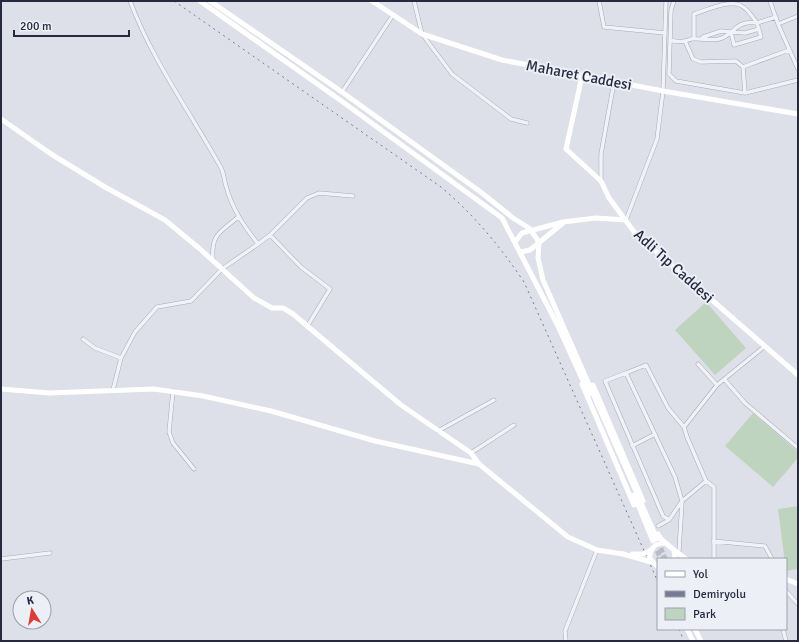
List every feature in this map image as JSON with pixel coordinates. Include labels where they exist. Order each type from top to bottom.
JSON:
[{"type":"street","points":[[130,1],[138,20],[178,98],[222,168],[226,186],[238,217],[258,244]]},
{"type":"street","points":[[200,1],[482,202],[502,218],[581,372],[593,385],[657,529],[665,543],[685,558]]},
{"type":"street","points":[[210,1],[342,92],[530,230],[539,242],[538,258],[543,280],[581,372],[655,540]]},
{"type":"street","name":"Maharet Caddesi","points":[[372,1],[422,34],[502,60],[663,92],[798,114]]},
{"type":"street","points":[[414,1],[422,34],[452,74],[511,119],[527,123]]},
{"type":"street","points":[[599,1],[604,27],[665,33]]},
{"type":"street","points":[[515,242],[522,233],[563,222],[596,218],[626,220],[657,139],[663,92],[666,1]]},
{"type":"street","points":[[674,1],[671,10],[669,74],[676,80],[745,93],[798,80]]},
{"type":"street","points":[[770,1],[778,24],[798,69]]},
{"type":"street","points":[[691,39],[694,38],[694,14],[733,3],[741,5],[757,23],[761,37],[734,45],[731,32]]},
{"type":"street","points":[[342,92],[393,15]]},
{"type":"street","points":[[778,24],[798,16]]},
{"type":"street","points":[[670,40],[674,42],[701,38],[717,40],[726,36],[744,23],[757,23],[776,17]]},
{"type":"street","points":[[701,38],[721,31],[745,33],[759,29]]},
{"type":"street","points":[[685,41],[693,60],[701,62],[736,61],[743,67],[745,93]]},
{"type":"street","points":[[743,67],[789,50]]},
{"type":"street","name":"Adli Tıp Caddesi","points":[[582,76],[566,149],[601,181],[609,198],[635,232],[798,375]]},
{"type":"street","points":[[601,181],[601,154],[614,82]]},
{"type":"street","points":[[1,119],[51,154],[99,184],[165,220],[213,260],[254,298],[272,308],[283,308],[308,325],[401,405],[470,453],[479,464],[568,538],[597,550],[623,554],[652,562],[657,567]]},
{"type":"street","points":[[113,390],[121,358],[135,332],[157,307],[191,301],[222,269],[270,235],[307,198],[319,194],[353,196]]},
{"type":"street","points":[[213,260],[212,242],[218,234],[238,217]]},
{"type":"street","points":[[520,252],[530,250],[563,222]]},
{"type":"street","points":[[270,235],[301,267],[330,289],[308,325]]},
{"type":"street","points":[[83,339],[95,348],[121,358]]},
{"type":"street","points":[[684,426],[717,384],[765,346]]},
{"type":"street","points":[[698,364],[717,384]]},
{"type":"street","points":[[669,520],[663,516],[605,381],[646,365],[668,408],[684,426],[687,438],[706,481],[714,487],[714,558]]},
{"type":"street","points":[[581,372],[583,390],[646,532],[651,549],[652,562]]},
{"type":"street","points":[[626,373],[675,477],[682,501],[677,551],[674,558]]},
{"type":"street","points":[[724,379],[746,403],[798,448]]},
{"type":"street","points":[[1,389],[49,393],[154,389],[203,396],[263,410],[375,441],[479,464]]},
{"type":"street","points":[[173,392],[170,432],[173,443],[194,469]]},
{"type":"street","points":[[438,431],[494,400]]},
{"type":"street","points":[[470,453],[514,425]]},
{"type":"street","points":[[632,446],[655,434]]},
{"type":"street","points":[[657,529],[669,520],[682,501],[706,481]]},
{"type":"street","points":[[713,540],[765,546],[771,558]]},
{"type":"street","points":[[623,554],[643,554],[656,544],[665,543]]},
{"type":"street","points":[[566,641],[565,631],[597,550]]},
{"type":"street","points":[[1,559],[50,553]]},
{"type":"street","points":[[787,579],[798,584]]},
{"type":"street","points":[[787,592],[798,604]]},
{"type":"street","points":[[688,630],[693,641]]},
{"type":"street","points":[[691,630],[696,641]]},
{"type":"street","points":[[696,630],[702,641]]},
{"type":"street","points":[[699,630],[702,641]]},
{"type":"street","points":[[783,630],[786,641]]},
{"type":"green space","points":[[706,302],[746,348],[715,375],[675,330]]},
{"type":"green space","points":[[753,413],[798,452],[798,458],[773,487],[725,446]]},
{"type":"green space","points":[[798,506],[798,569],[787,571],[787,558],[784,558],[778,509]]},
{"type":"tunnel","points":[[658,541],[665,558]]},
{"type":"tunnel","points":[[654,544],[661,558]]},
{"type":"railway","points":[[174,1],[441,187],[465,209],[486,232],[524,282],[657,580]]},
{"type":"railway","points":[[679,630],[684,641]]}]
